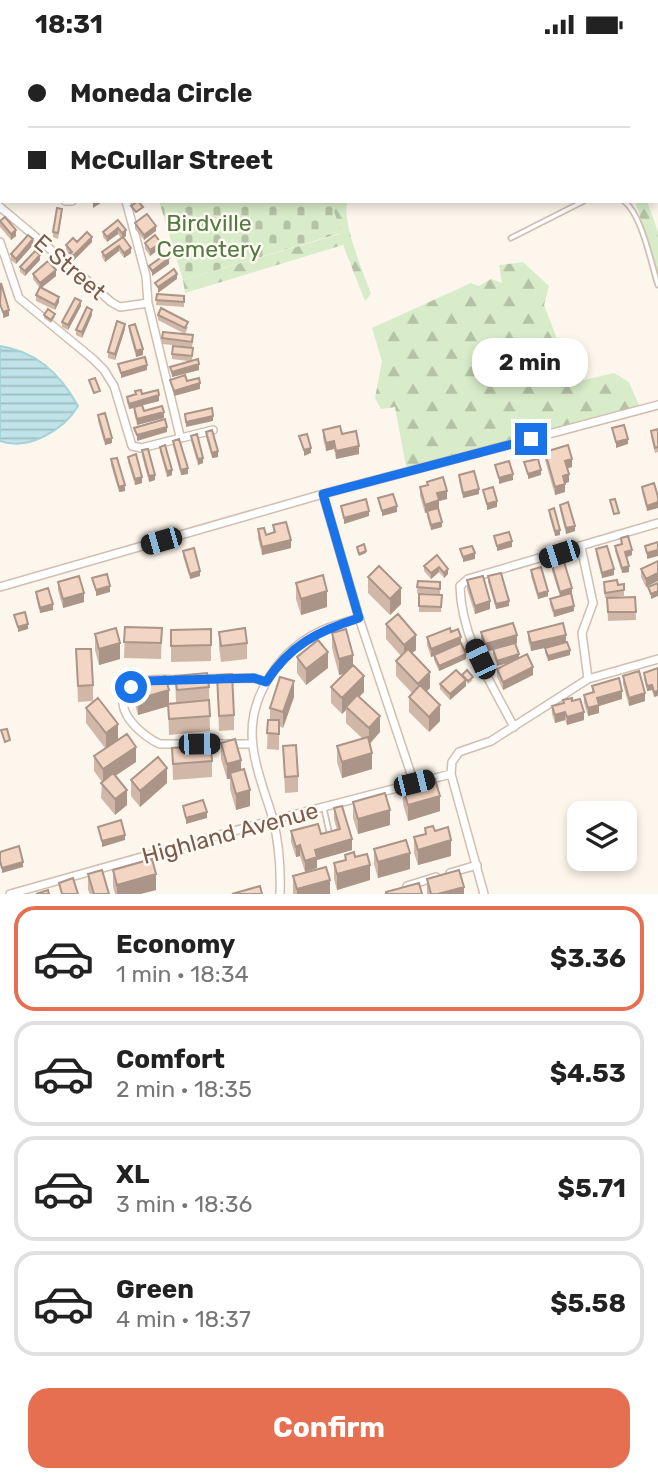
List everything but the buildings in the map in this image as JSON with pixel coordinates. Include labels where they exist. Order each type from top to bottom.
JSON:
[{"type":"street","points":[[127,203],[146,276],[148,303],[180,436]]},
{"type":"street","name":"E Street","points":[[0,207],[111,302],[120,307],[148,303]]},
{"type":"street","points":[[0,242],[19,298],[93,359],[114,386],[132,446],[141,448],[180,436],[213,430]]},
{"type":"street","points":[[0,587],[323,494],[658,405]]},
{"type":"street","points":[[323,494],[359,618],[414,783]]},
{"type":"street","points":[[514,727],[470,639],[460,604],[460,586],[468,579],[658,523]]},
{"type":"street","points":[[581,547],[593,603],[582,633],[588,679]]},
{"type":"street","points":[[280,894],[281,865],[273,820],[257,768],[253,725],[266,682],[277,664],[312,636],[327,628],[359,618]]},
{"type":"street","points":[[484,894],[451,773],[459,752],[491,741],[588,679],[658,659]]},
{"type":"street","points":[[253,744],[160,744],[146,739],[130,722],[124,710],[125,698],[131,687],[144,681],[254,678],[266,682]]},
{"type":"street","name":"Highland Avenue","points":[[10,894],[451,773]]},
{"type":"street","points":[[396,890],[477,865]]},
{"type":"lane","points":[[511,238],[580,203]]},
{"type":"lane","points":[[626,203],[637,221],[658,285]]},
{"type":"lane","points":[[323,807],[330,837]]},
{"type":"green space","name":"Birdville Cemetery","points":[[160,203],[332,203],[341,233],[183,280]]},
{"type":"green space","points":[[332,203],[348,203],[350,233],[371,294],[365,301],[343,245],[185,293],[183,280],[340,234]]},
{"type":"green space","points":[[636,203],[648,203],[658,232],[658,275]]},
{"type":"green space","points":[[523,262],[549,286],[544,305],[566,362],[584,380],[614,373],[629,382],[641,410],[407,472],[395,407],[381,409],[375,398],[382,361],[372,328],[471,283],[479,286],[491,279],[502,283],[499,265]]},
{"type":"water","points":[[0,346],[25,353],[46,366],[64,384],[78,406],[55,430],[33,441],[0,441]]},
{"type":"route","points":[[131,687],[144,681],[254,678],[266,682],[277,664],[297,646],[327,628],[359,618],[323,494],[531,439]]}]
